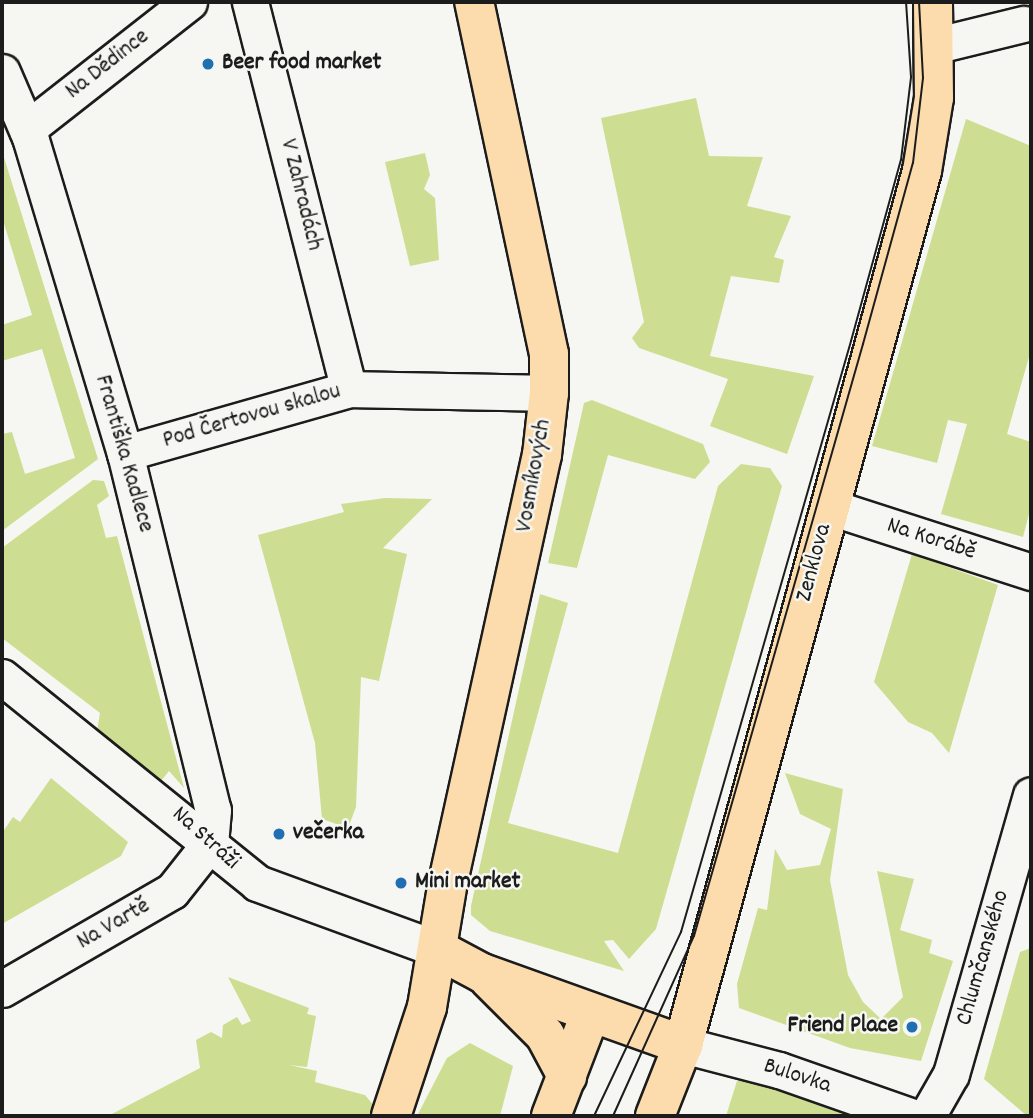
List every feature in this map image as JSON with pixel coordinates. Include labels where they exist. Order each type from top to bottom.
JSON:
[{"type":"main road","name":"Vosmíkových","points":[[391,1116],[427,1007],[542,455],[549,393],[549,354],[474,2]]},
{"type":"main road","name":"Zenklova","points":[[655,1116],[683,1045],[922,171],[937,45],[933,2]]},
{"type":"main road","points":[[437,950],[482,973],[683,1045]]},
{"type":"main road","points":[[482,973],[545,1035],[567,1076]]},
{"type":"main road","points":[[551,1116],[597,1014]]},
{"type":"street","name":"Na Dědince","points":[[27,129],[190,2]]},
{"type":"street","name":"V Zahradách","points":[[250,2],[349,389]]},
{"type":"street","points":[[937,45],[1020,20]]},
{"type":"street","name":"Františka Kadlece","points":[[2,72],[27,129],[125,453],[214,810],[210,844]]},
{"type":"street","name":"Pod Čertovou skalou","points":[[125,453],[349,389],[549,393]]},
{"type":"street","name":"Na Korábě","points":[[830,507],[1031,572]]},
{"type":"street","name":"Na Stráži","points":[[2,677],[257,883],[437,950]]},
{"type":"street","name":"Chlumčanského","points":[[927,1116],[951,1074],[1031,795]]},
{"type":"street","name":"Na Vartě","points":[[2,989],[172,891],[210,844]]},
{"type":"street","name":"Bulovka","points":[[683,1045],[779,1070],[910,1116]]},
{"type":"green space","points":[[696,98],[709,156],[763,157],[747,206],[791,216],[774,257],[784,260],[779,283],[731,276],[710,356],[814,376],[787,454],[710,426],[728,379],[639,348],[632,338],[644,322],[601,118]]},
{"type":"green space","points":[[966,119],[1031,146],[1031,350],[1007,434],[1031,442],[1031,506],[1023,537],[941,514],[967,424],[948,420],[937,463],[872,446]]},
{"type":"green space","points":[[2,151],[98,459],[2,531],[2,434],[12,432],[25,474],[75,458],[42,349],[2,361],[2,325],[32,315],[2,217]]},
{"type":"green space","points":[[425,153],[430,175],[424,189],[435,198],[439,260],[410,266],[385,162]]},
{"type":"green space","points":[[592,400],[703,444],[710,462],[695,479],[608,455],[577,568],[548,563],[584,403]]},
{"type":"green space","points":[[741,464],[770,468],[782,486],[656,929],[629,959],[613,940],[604,941],[624,971],[490,931],[471,915],[471,906],[540,594],[568,603],[508,823],[618,853],[718,486]]},
{"type":"green space","points":[[93,480],[104,481],[109,496],[97,505],[106,538],[117,536],[184,788],[169,771],[161,781],[97,731],[100,713],[2,638],[2,548]]},
{"type":"green space","points":[[385,498],[432,499],[383,548],[407,554],[379,681],[361,677],[356,807],[348,828],[322,819],[315,743],[258,535],[344,512],[341,504]]},
{"type":"green space","points":[[912,554],[998,585],[949,753],[932,733],[908,722],[874,682]]},
{"type":"green space","points":[[785,773],[843,789],[830,880],[848,975],[863,1002],[881,1019],[903,997],[877,871],[914,879],[900,930],[932,940],[929,953],[953,961],[921,1061],[850,1048],[739,1008],[737,984],[758,908],[767,910],[775,849],[787,870],[820,865],[831,829],[800,814]]},
{"type":"green space","points":[[51,778],[128,842],[121,856],[2,924],[2,833],[13,817],[20,822]]},
{"type":"green space","points":[[1031,948],[1031,1116],[1027,1116],[984,1079],[1020,952]]},
{"type":"green space","points":[[228,977],[309,1008],[307,1014],[316,1016],[307,1067],[289,1065],[317,1071],[315,1082],[365,1095],[375,1107],[369,1116],[108,1116],[200,1068],[196,1040],[211,1032],[222,1038],[223,1025],[237,1017],[242,1025],[251,1021]]},
{"type":"green space","points":[[470,1043],[513,1066],[500,1116],[417,1116],[447,1058]]},
{"type":"green space","points":[[737,1081],[750,1081],[850,1116],[726,1116]]},
{"type":"tram line","points":[[594,1116],[681,932],[851,341],[901,160],[911,77],[906,2]]},
{"type":"tram line","points":[[613,1116],[694,936],[913,163],[923,78],[919,2]]},
{"type":"place","name":"Beer food market","points":[[208,64]]},
{"type":"place","name":"večerka","points":[[279,834]]},
{"type":"place","name":"Mini market","points":[[401,883]]},
{"type":"place","name":"Friend Place","points":[[912,1027]]}]
